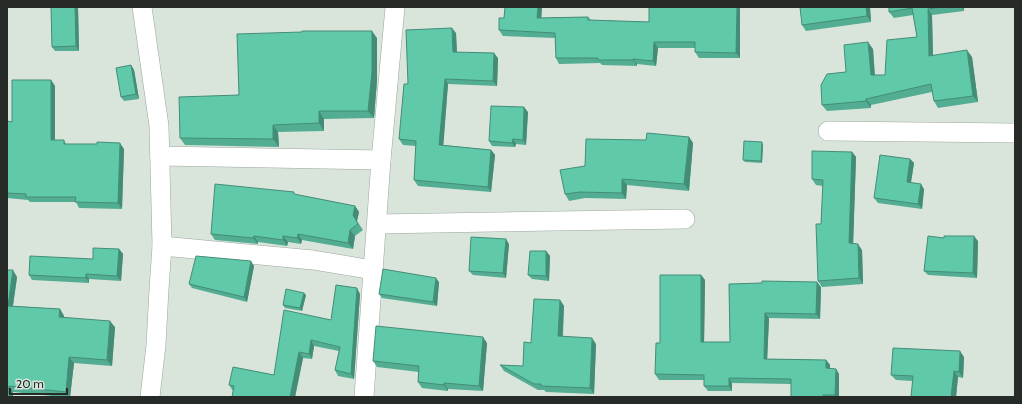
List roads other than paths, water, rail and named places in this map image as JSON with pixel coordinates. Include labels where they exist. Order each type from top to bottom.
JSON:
[{"type":"street","points":[[142,7],[159,126],[162,246],[156,345],[150,397]]},
{"type":"street","points":[[370,396],[373,270],[395,7]]},
{"type":"street","points":[[828,131],[1015,133]]},
{"type":"street","points":[[160,156],[382,160]]},
{"type":"street","points":[[376,224],[685,219]]},
{"type":"street","points":[[162,246],[313,260],[373,270]]}]
